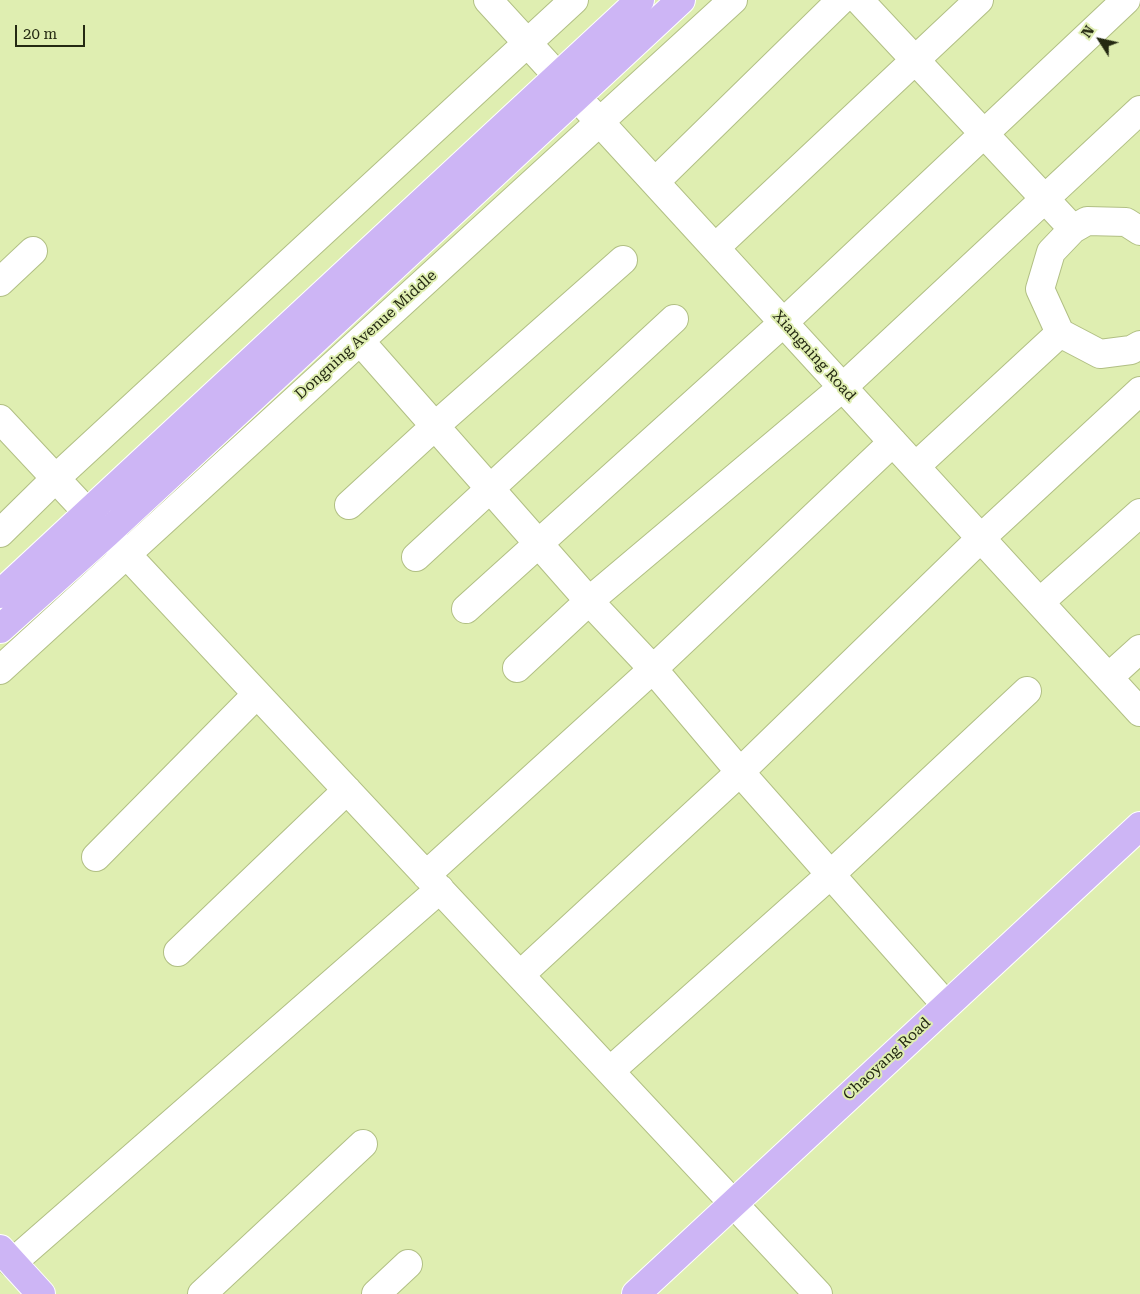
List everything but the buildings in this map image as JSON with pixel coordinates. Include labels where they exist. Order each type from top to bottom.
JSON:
[{"type":"main road","points":[[0,594],[640,0]]},
{"type":"main road","name":"Dongning Avenue Middle","points":[[0,629],[107,533],[681,0]]},
{"type":"main road","name":"Chaoyang Road","points":[[636,1294],[1140,826]]},
{"type":"main road","points":[[6,1256],[42,1294]]},
{"type":"street","name":"Xiangning Road","points":[[488,0],[1140,712]]},
{"type":"street","points":[[0,533],[56,478],[574,0]]},
{"type":"street","name":"Dongning Avenue Middle","points":[[0,670],[732,0]]},
{"type":"street","points":[[655,182],[841,0]]},
{"type":"street","points":[[859,0],[1073,229]]},
{"type":"street","points":[[715,248],[979,0]]},
{"type":"street","points":[[466,609],[784,323],[1126,0]]},
{"type":"street","points":[[517,668],[589,601],[843,387],[1140,110]]},
{"type":"street","points":[[1140,232],[1126,222],[1087,221],[1073,229],[1051,252],[1040,289],[1060,334],[1100,354],[1131,350],[1140,344]]},
{"type":"street","points":[[0,282],[33,251]]},
{"type":"street","points":[[349,505],[435,426],[623,260]]},
{"type":"street","points":[[416,557],[674,319]]},
{"type":"street","points":[[916,466],[1060,334]]},
{"type":"street","points":[[360,341],[589,601],[653,669],[740,772],[946,1005]]},
{"type":"street","points":[[520,975],[740,772],[981,538],[1140,391]]},
{"type":"street","points":[[0,419],[818,1294]]},
{"type":"street","points":[[6,1256],[433,882],[653,669],[893,442]]},
{"type":"street","points":[[1040,602],[1140,513]]},
{"type":"street","points":[[1108,677],[1140,649]]},
{"type":"street","points":[[610,1071],[830,875],[1027,691]]},
{"type":"street","points":[[96,857],[257,694]]},
{"type":"street","points":[[178,952],[347,790]]},
{"type":"street","points":[[202,1294],[363,1144]]},
{"type":"street","points":[[376,1294],[408,1264]]}]
